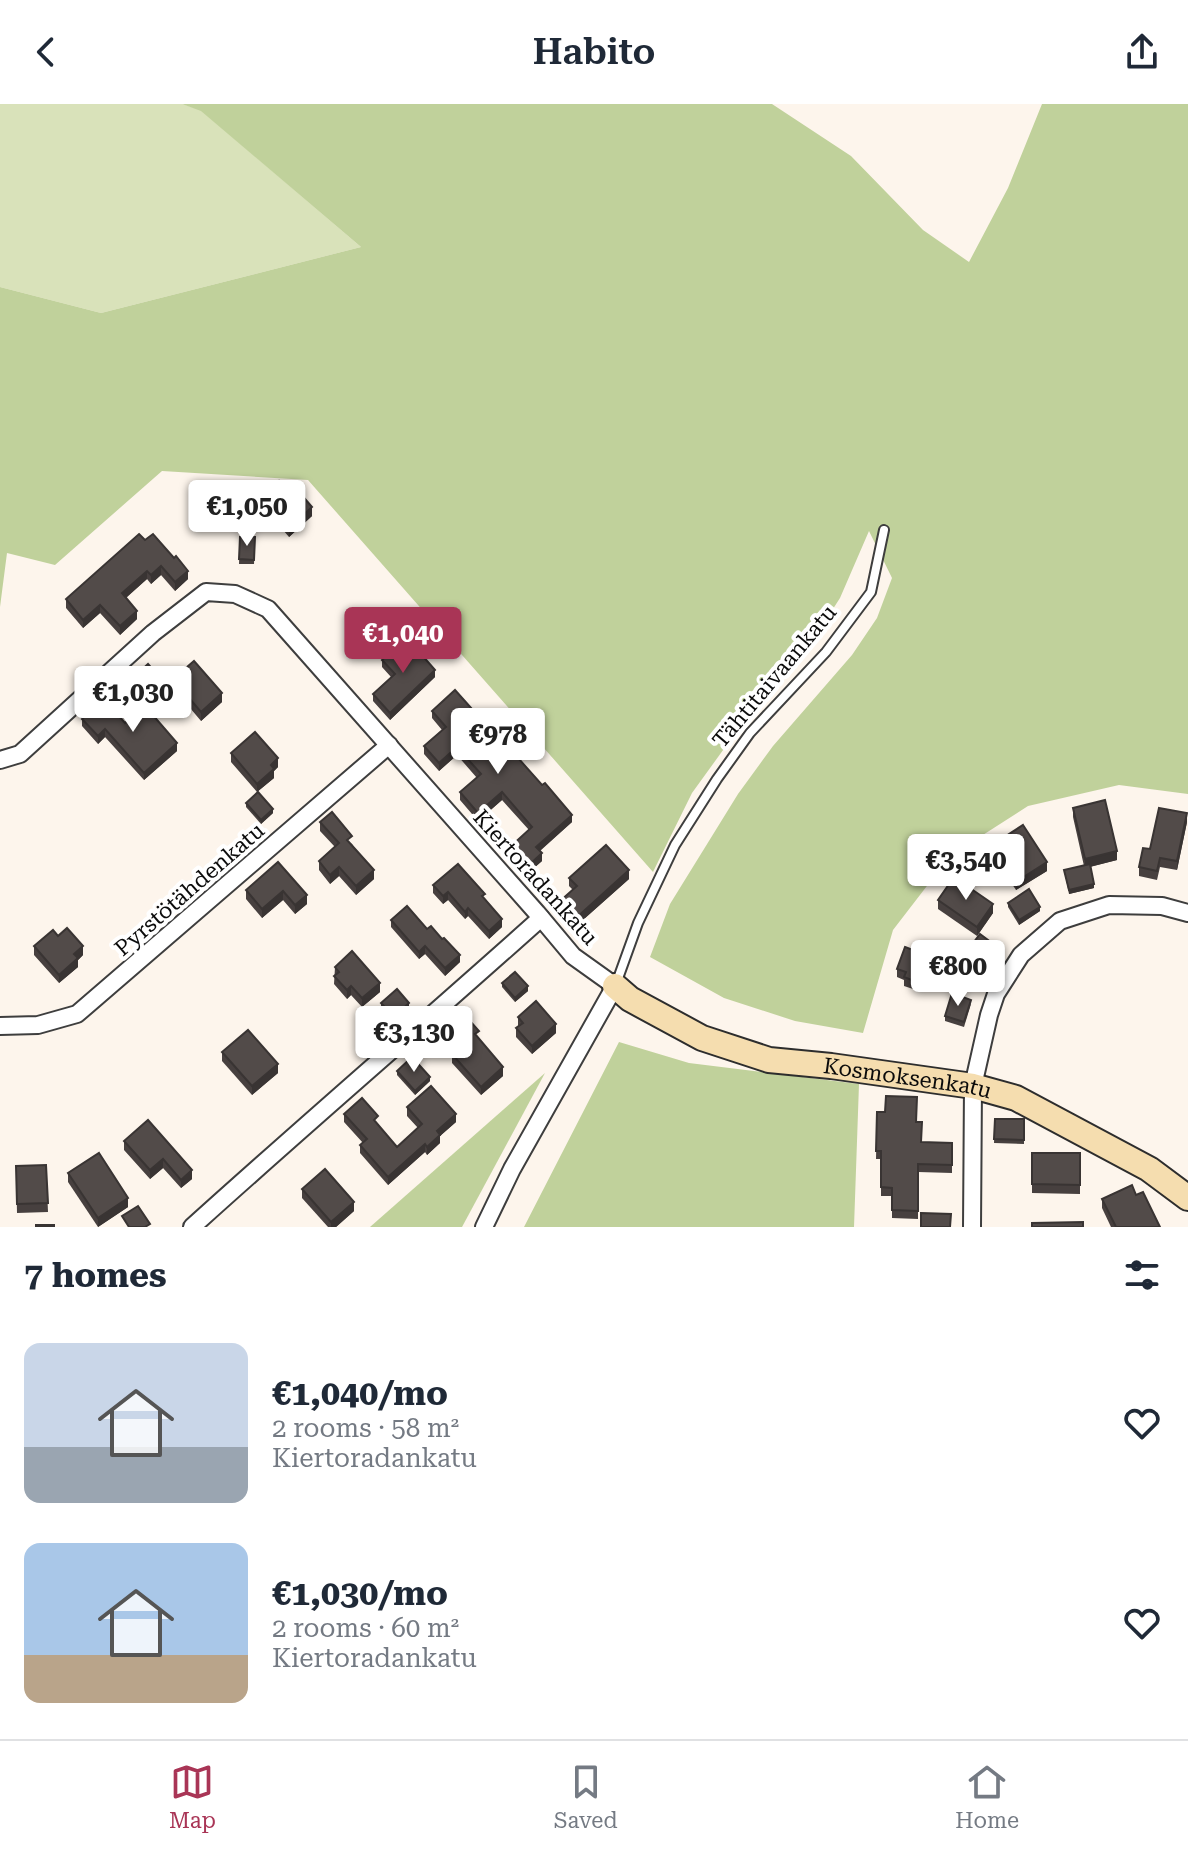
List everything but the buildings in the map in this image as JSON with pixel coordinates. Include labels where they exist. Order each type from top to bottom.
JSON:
[{"type":"street","name":"Kiertoradankatu","points":[[0,760],[20,754],[150,635],[206,592],[235,594],[268,609],[573,956],[615,986]]},
{"type":"street","name":"Pyrstötähdenkatu","points":[[0,1026],[38,1025],[77,1014],[389,745]]},
{"type":"street","points":[[972,1227],[973,1086],[996,994],[1021,955],[1060,921],[1109,905],[1162,906],[1188,913]]},
{"type":"street","points":[[192,1227],[541,918]]},
{"type":"street","name":"Kosmoksenkatu","points":[[615,986],[630,999],[702,1038],[769,1060],[973,1086],[1016,1098],[1149,1169],[1188,1198]]},
{"type":"street","name":"Tähtitaivaankatu","points":[[484,1227],[512,1169],[615,986]]},
{"type":"lane","name":"Tähtitaivaankatu","points":[[615,986],[638,923],[675,845],[717,779],[750,733],[826,652],[871,592],[884,530]]},
{"type":"green space","points":[[0,104],[182,104],[201,110],[361,247],[101,313],[0,287]]},
{"type":"green space","points":[[182,104],[772,104],[851,156],[923,230],[969,262],[1008,188],[1042,104],[1188,104],[1188,794],[1119,785],[1028,806],[950,856],[893,930],[863,1033],[795,1021],[724,998],[650,957],[670,904],[738,794],[773,746],[852,655],[877,618],[892,578],[869,531],[840,598],[813,640],[739,728],[692,793],[653,872],[308,480],[162,471],[55,565],[7,553],[0,607],[0,287],[101,313],[361,247],[201,111]]},
{"type":"green space","points":[[619,1042],[689,1063],[859,1084],[854,1227],[524,1227]]},
{"type":"green space","points":[[545,1073],[462,1227],[370,1227]]}]
